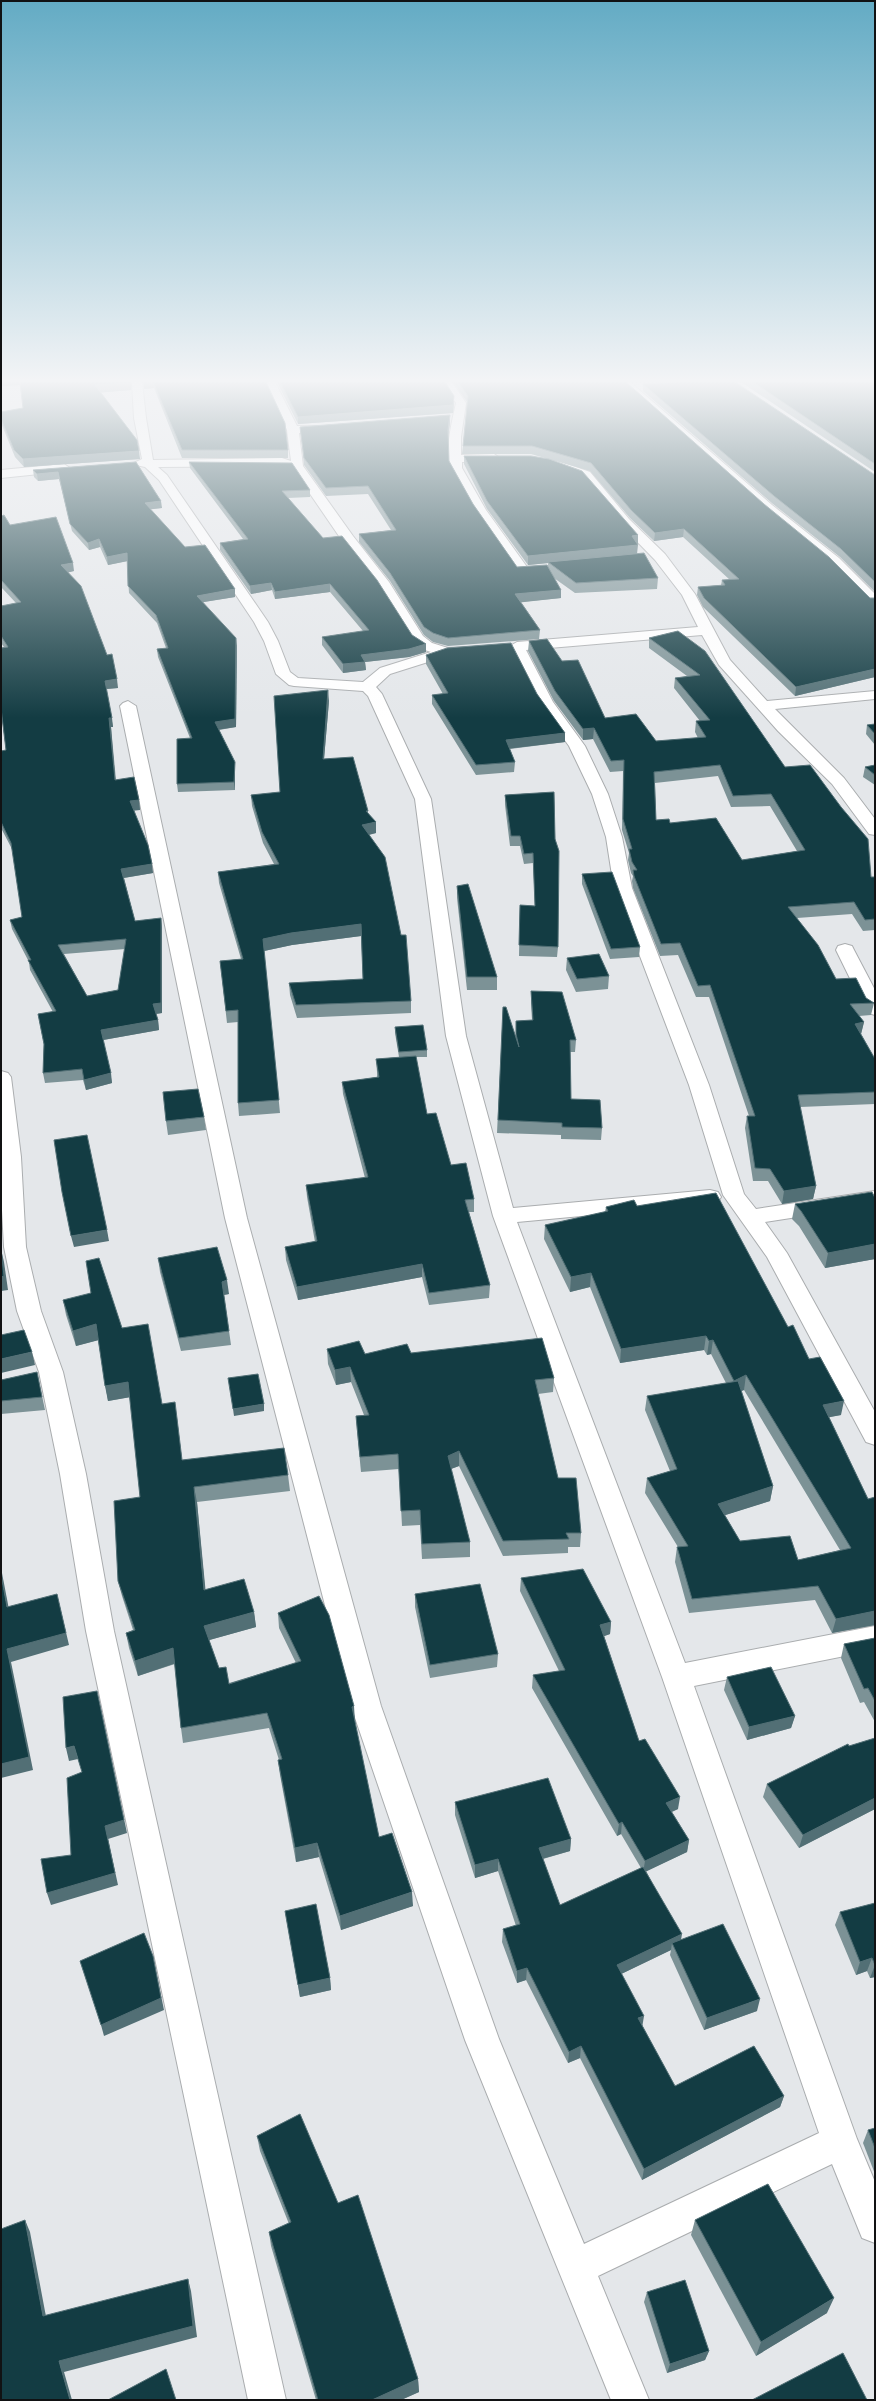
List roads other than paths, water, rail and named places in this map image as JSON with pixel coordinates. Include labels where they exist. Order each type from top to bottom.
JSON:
[{"type":"street","points":[[174,494],[261,622],[271,641],[282,674],[294,682],[367,687],[376,694],[424,799],[456,1036],[504,1216],[676,1677],[840,2142],[875,2225]]},
{"type":"street","points":[[317,494],[348,539],[384,585],[418,639],[427,646],[447,652]]},
{"type":"street","points":[[471,494],[480,511],[523,571],[559,568]]},
{"type":"street","points":[[602,494],[653,558],[688,594],[724,662],[762,706],[838,781],[875,830]]},
{"type":"street","points":[[752,494],[828,556],[875,602]]},
{"type":"street","points":[[707,630],[510,647],[577,746],[600,794],[614,837],[623,888],[699,1085],[734,1195],[788,1272],[865,1398],[875,1436]]},
{"type":"street","points":[[367,687],[385,671],[447,652],[486,650]]},
{"type":"street","points":[[762,706],[875,695]]},
{"type":"street","points":[[128,706],[236,1218],[366,1706],[482,2040],[630,2400]]},
{"type":"street","points":[[845,950],[875,1009]]},
{"type":"street","points":[[1,1077],[10,1157],[15,1247],[40,1374],[74,1474],[100,1631],[267,2400]]},
{"type":"street","points":[[504,1216],[734,1195]]},
{"type":"street","points":[[750,1217],[875,1198]]},
{"type":"street","points":[[676,1677],[875,1638]]},
{"type":"street","points":[[575,2268],[840,2142]]}]
